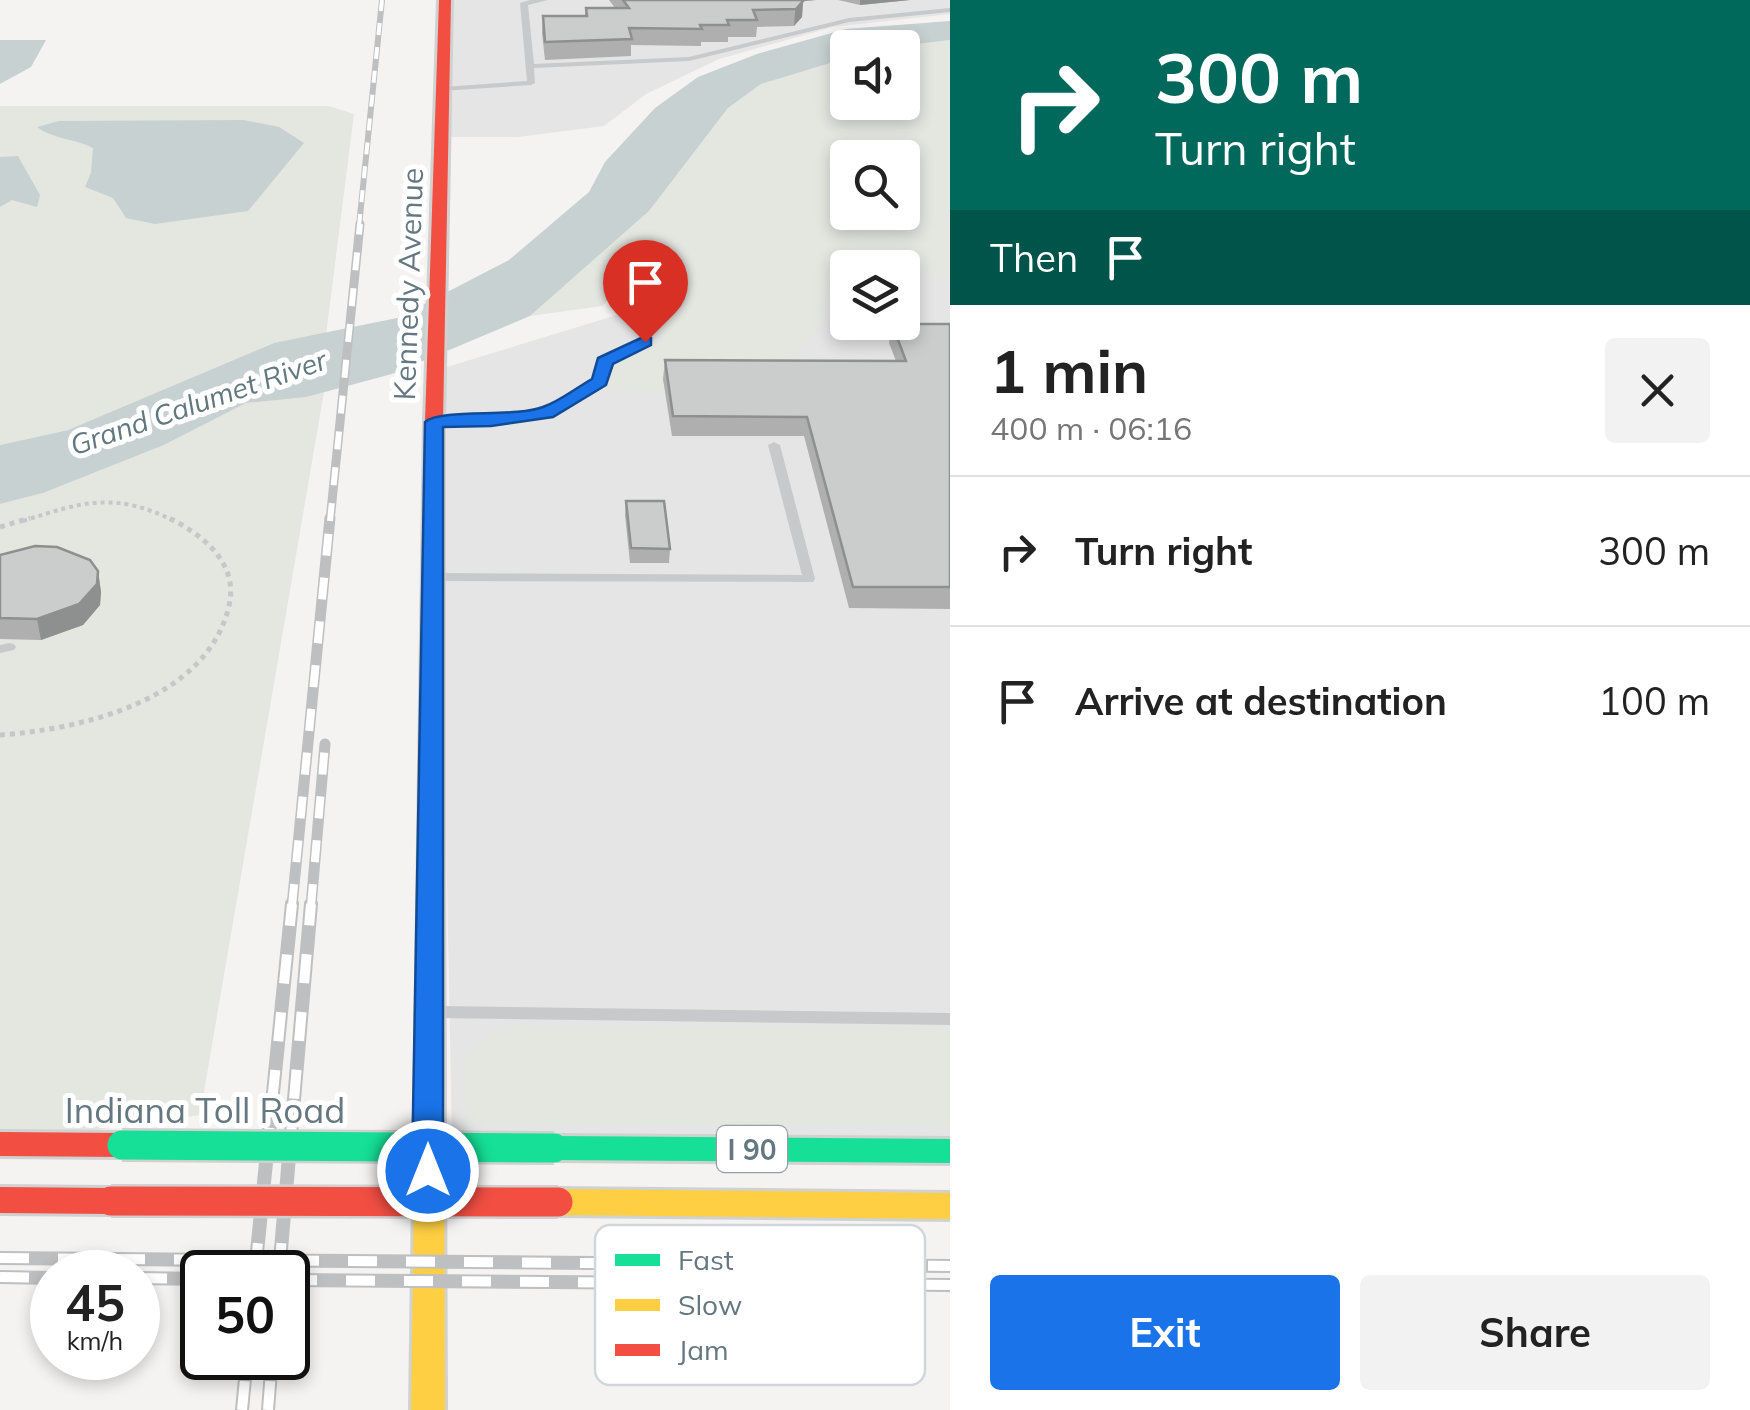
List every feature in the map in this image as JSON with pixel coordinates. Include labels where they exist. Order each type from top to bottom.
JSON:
[{"type":"main road","name":"Kennedy Avenue","points":[[428,1410],[434,422],[445,0]]},
{"type":"main road","name":"Indiana Toll Road","points":[[0,1144],[950,1151]]},
{"type":"main road","name":"I 90","points":[[0,1200],[950,1206]]},
{"type":"lane","points":[[444,89],[531,83],[524,3],[544,0]]},
{"type":"lane","points":[[530,66],[689,59],[860,18],[950,10]]},
{"type":"lane","points":[[434,422],[547,413],[600,382],[604,362],[645,342]]},
{"type":"lane","points":[[434,577],[808,579],[774,445]]},
{"type":"lane","points":[[428,1012],[950,1018]]},
{"type":"path","points":[[0,527],[106,500],[163,514],[207,539],[232,575],[231,616],[204,658],[153,696],[82,724],[0,735]]},
{"type":"shaded area","points":[[444,0],[950,0],[950,14],[833,27],[719,59],[646,94],[604,126],[518,137],[440,137]]},
{"type":"shaded area","points":[[950,40],[950,276],[920,273],[920,250],[830,250],[830,291],[819,310],[825,322],[808,336],[799,354],[838,368],[874,365],[666,393],[627,391],[600,380],[603,365],[627,351],[664,342],[662,331],[647,325],[627,282],[602,306],[530,316],[649,211],[728,108],[761,84],[830,63],[830,120],[920,120],[920,44]]},
{"type":"shaded area","points":[[0,106],[329,106],[354,114],[326,335],[274,343],[68,430],[0,445]]},
{"type":"shaded area","points":[[950,270],[950,1151],[452,1138],[437,370],[761,271],[830,271],[830,340],[920,340],[920,271]]},
{"type":"shaded area","points":[[897,354],[950,355],[876,365]]},
{"type":"shaded area","points":[[324,392],[200,1115],[0,1144],[0,504],[43,493],[164,445],[246,403]]},
{"type":"shaded area","points":[[510,1026],[950,1029],[950,1125],[467,1124],[464,1059],[479,1040]]},
{"type":"water","points":[[950,21],[950,40],[920,44],[920,30],[842,30]]},
{"type":"water","name":"Grand Calumet River","points":[[830,33],[830,63],[761,84],[728,108],[649,211],[530,316],[392,374],[306,397],[246,403],[164,445],[43,493],[0,504],[0,445],[68,430],[274,343],[397,318],[509,260],[589,192],[605,162],[655,108],[698,77],[757,54]]},
{"type":"water","points":[[0,40],[46,40],[31,67],[0,84]]},
{"type":"water","points":[[244,120],[279,127],[304,143],[248,211],[155,224],[126,218],[113,198],[85,187],[91,173],[93,148],[37,127],[59,121]]},
{"type":"water","points":[[18,156],[40,195],[37,207],[12,200],[0,207],[0,157]]},
{"type":"building","points":[[623,0],[804,0],[796,9],[753,10],[757,20],[727,20],[729,25],[700,25],[702,29],[629,28],[632,39],[545,42],[543,16],[587,16],[586,8],[629,8]]},
{"type":"building","points":[[920,324],[950,324],[950,587],[853,587],[807,417],[673,416],[665,360],[906,361],[898,340],[920,340]]},
{"type":"building","points":[[626,501],[664,501],[670,549],[631,548]]},
{"type":"building","points":[[35,546],[57,547],[90,560],[98,571],[97,584],[79,604],[37,619],[0,618],[0,555]]},
{"type":"railway","points":[[359,226],[382,0]]},
{"type":"railway","points":[[330,521],[360,224]]},
{"type":"railway","points":[[292,906],[330,518]]},
{"type":"railway","points":[[311,906],[325,744]]},
{"type":"railway","points":[[257,1250],[292,904]]},
{"type":"railway","points":[[281,1250],[311,904]]},
{"type":"railway","points":[[0,1258],[180,1260]]},
{"type":"railway","points":[[310,1261],[595,1263]]},
{"type":"railway","points":[[925,1266],[950,1266]]},
{"type":"railway","points":[[0,1277],[30,1278]]},
{"type":"railway","points":[[160,1278],[180,1279]]},
{"type":"railway","points":[[310,1280],[595,1282]]},
{"type":"railway","points":[[925,1285],[950,1285]]},
{"type":"railway","points":[[242,1410],[245,1380]]},
{"type":"railway","points":[[268,1410],[270,1380]]},
{"type":"traffic: fast","points":[[122,1145],[554,1148]]},
{"type":"traffic: fast","points":[[554,1148],[950,1151]]},
{"type":"traffic: slow","points":[[428,1410],[431,838]]},
{"type":"traffic: slow","points":[[558,1202],[950,1206]]},
{"type":"traffic: jam","points":[[431,838],[434,422],[445,0]]},
{"type":"traffic: jam","points":[[0,1144],[122,1145]]},
{"type":"traffic: jam","points":[[0,1200],[111,1201]]},
{"type":"traffic: jam","points":[[111,1201],[558,1202]]},
{"type":"route","points":[[428,1171],[434,422],[547,413],[600,382],[604,362],[645,342]]}]
